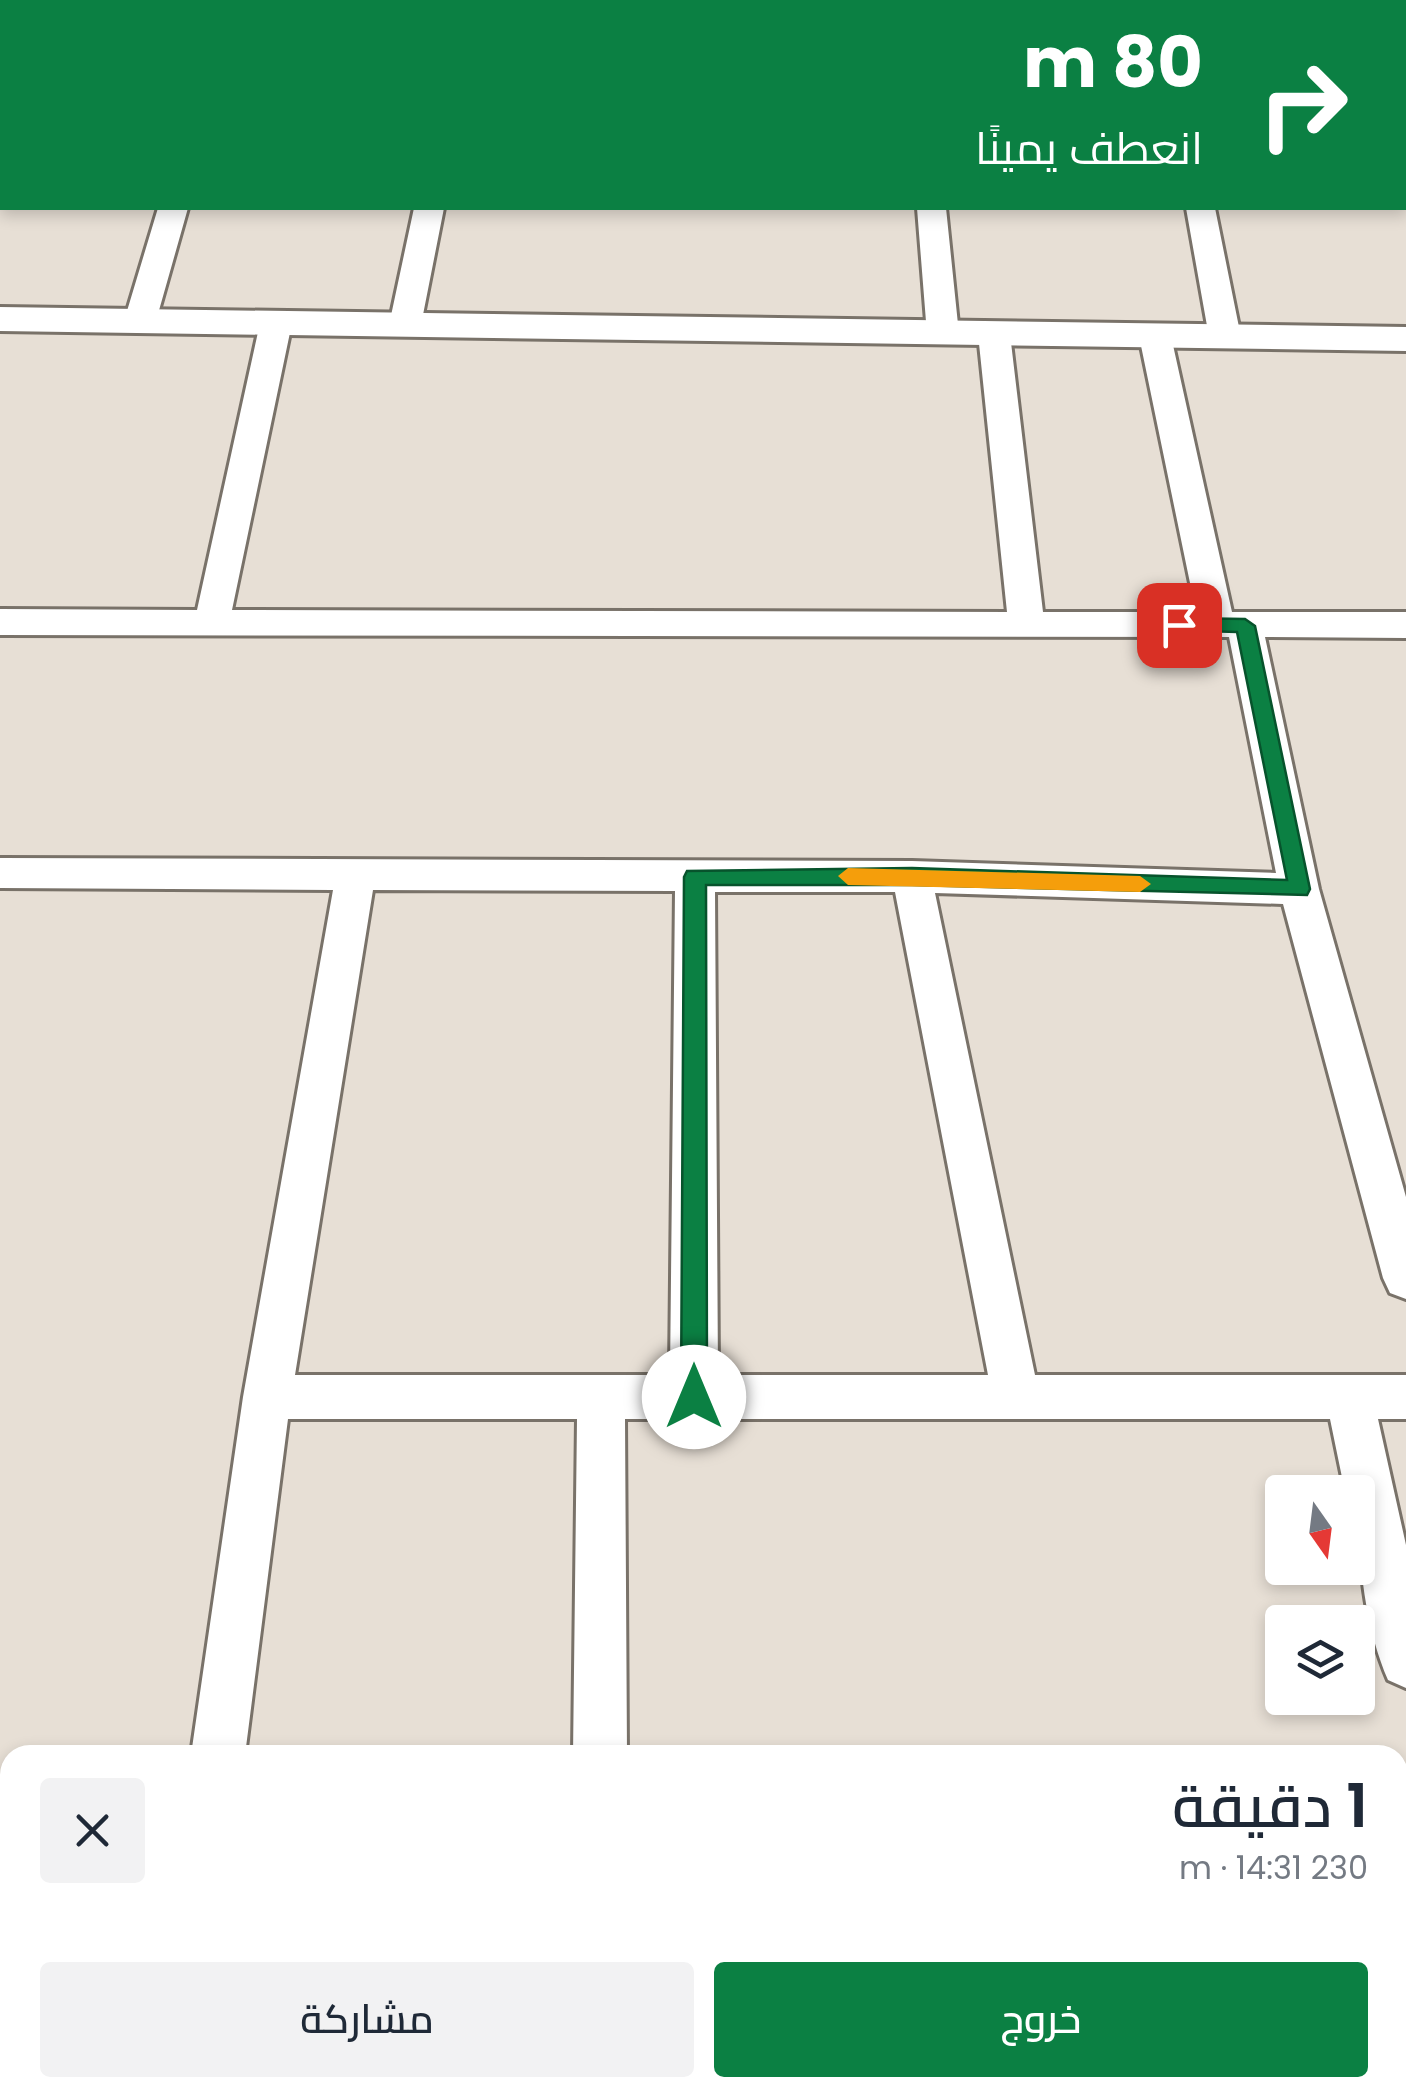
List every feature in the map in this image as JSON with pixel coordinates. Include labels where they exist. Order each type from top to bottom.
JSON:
[{"type":"street","points":[[140,321],[172,210]]},
{"type":"street","points":[[405,325],[428,210]]},
{"type":"street","points":[[931,210],[943,334]]},
{"type":"street","points":[[1200,210],[1225,337]]},
{"type":"street","points":[[0,319],[1406,339]]},
{"type":"street","points":[[212,622],[276,323]]},
{"type":"street","points":[[994,334],[1026,624]]},
{"type":"street","points":[[1155,336],[1299,889],[1406,1278]]},
{"type":"street","points":[[0,622],[1406,626]]},
{"type":"street","points":[[0,872],[912,876],[1299,889]]},
{"type":"street","points":[[219,1745],[267,1397],[356,876]]},
{"type":"street","points":[[912,876],[1016,1397]]},
{"type":"street","points":[[694,1397],[695,877]]},
{"type":"street","points":[[267,1397],[1406,1398]]},
{"type":"street","points":[[600,1745],[601,1397]]},
{"type":"street","points":[[1348,1397],[1406,1662]]},
{"type":"slow traffic","points":[[848,876],[1140,884]]},
{"type":"route","points":[[694,1397],[695,877],[912,876],[1299,889],[1245,626],[1179,625]]}]
